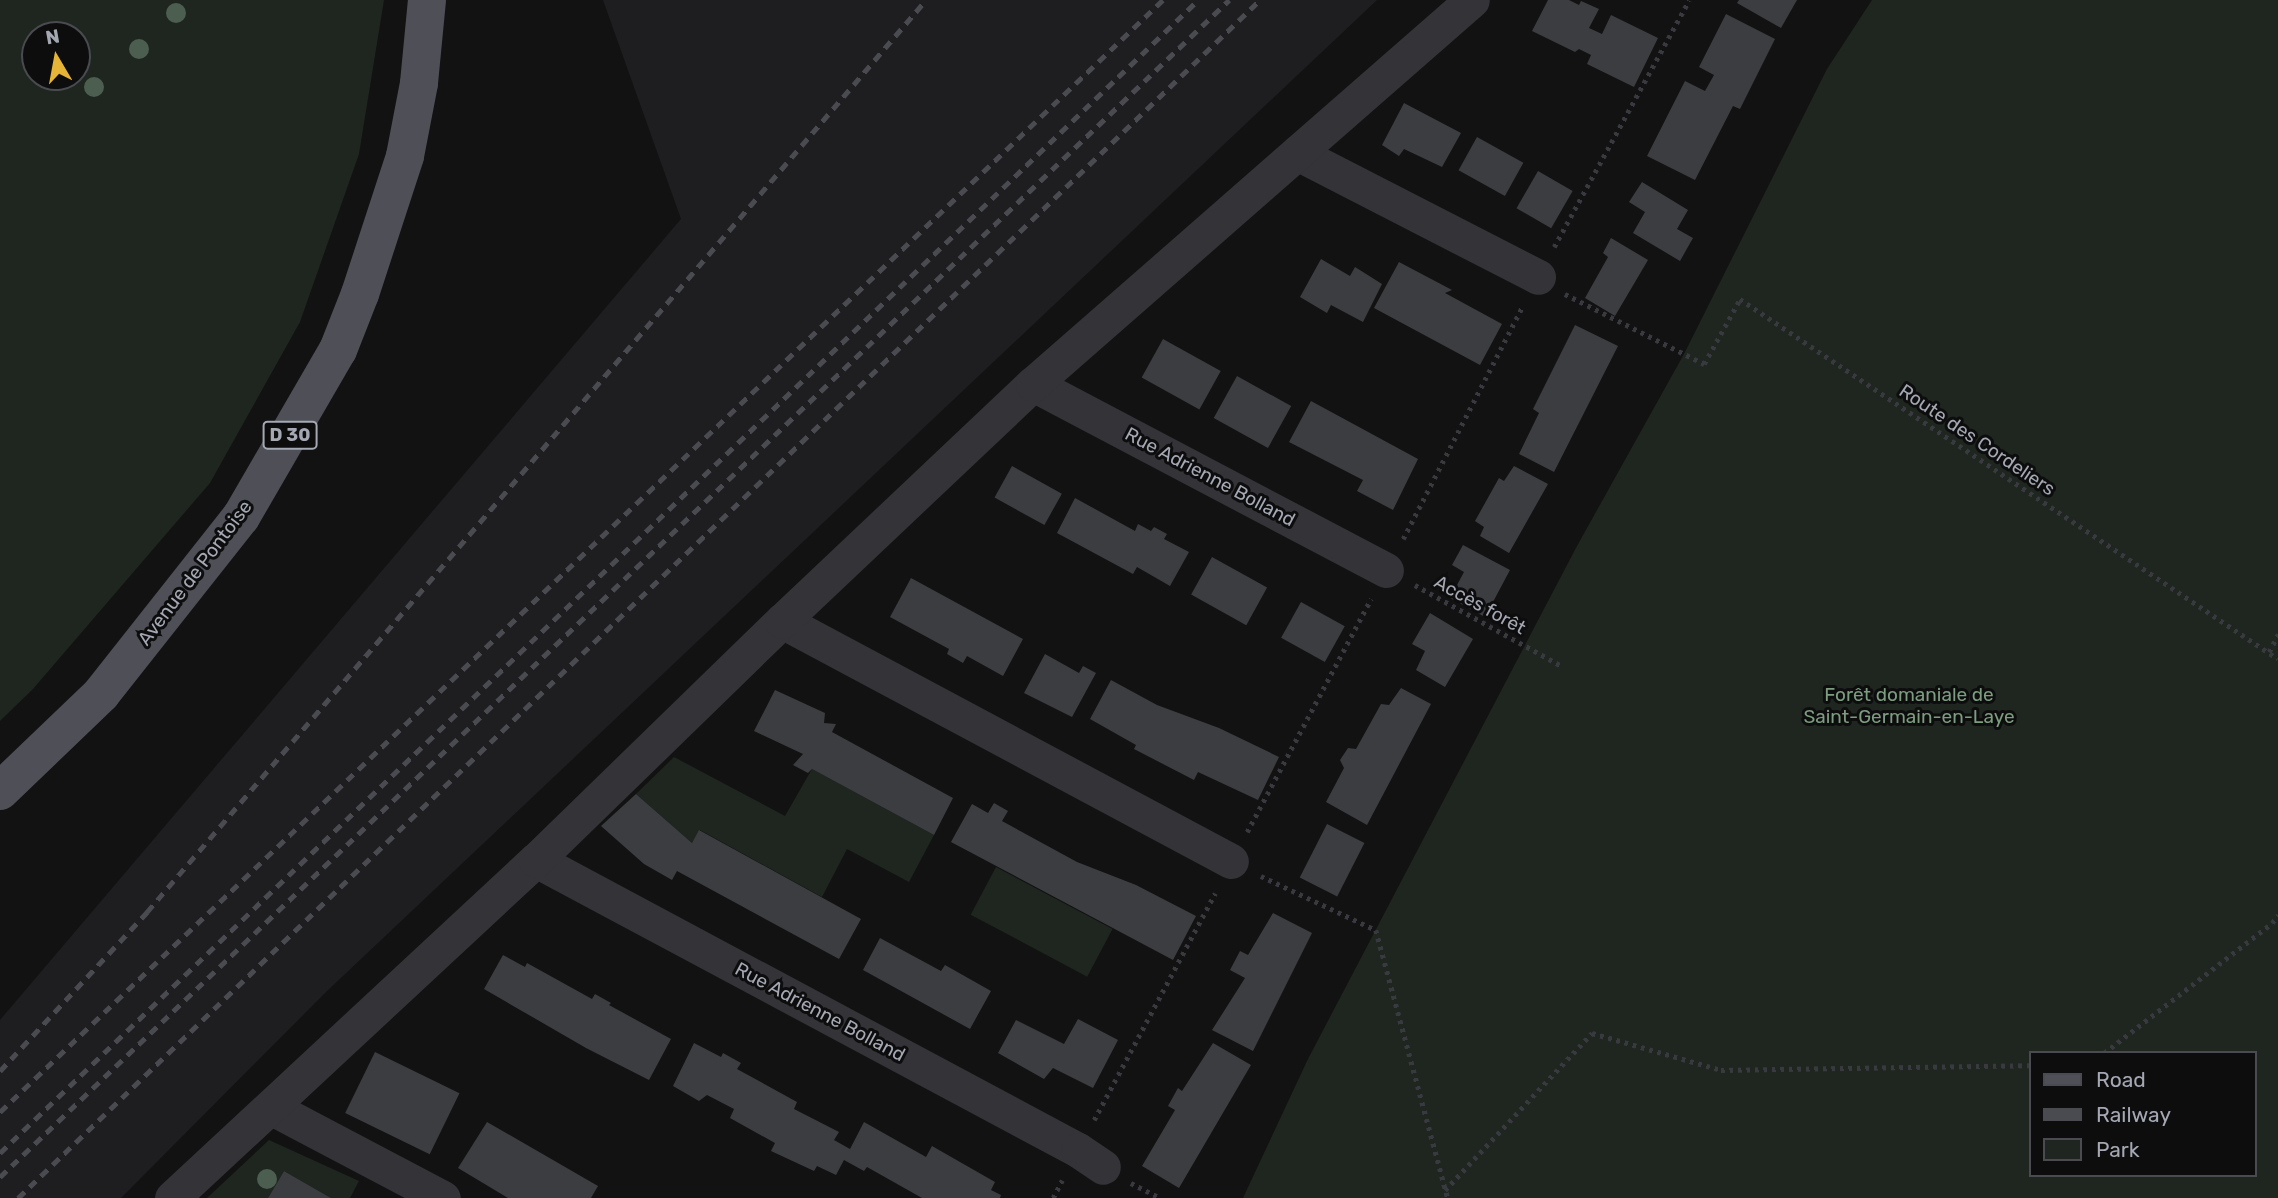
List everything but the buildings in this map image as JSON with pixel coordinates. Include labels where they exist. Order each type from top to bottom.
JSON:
[{"type":"main road","name":"Avenue de Pontoise","points":[[0,791],[101,694],[233,527],[338,350],[360,293],[405,156],[419,83],[427,0]]},
{"type":"street","points":[[172,1198],[536,860],[782,621],[1033,384],[1472,0]]},
{"type":"street","points":[[1297,153],[1538,277]]},
{"type":"street","name":"Rue Adrienne Bolland","points":[[1033,384],[1386,570]]},
{"type":"street","points":[[782,621],[1231,861]]},
{"type":"street","name":"Rue Adrienne Bolland","points":[[536,860],[1090,1159]]},
{"type":"street","points":[[272,1108],[443,1198]]},
{"type":"path","name":"Route des Cordeliers","points":[[1538,277],[1704,364],[1740,299],[2278,659]]},
{"type":"path","points":[[1053,1198],[1090,1159],[1231,861],[1386,570]]},
{"type":"path","name":"Accès forêt","points":[[1386,570],[1560,664]]},
{"type":"path","points":[[2269,652],[2278,634]]},
{"type":"path","points":[[1231,861],[1376,930],[1448,1198]]},
{"type":"path","points":[[2107,1051],[2272,923],[2278,915]]},
{"type":"path","points":[[1445,1190],[1592,1033],[1721,1070],[2030,1065]]},
{"type":"shaded area","points":[[603,0],[1377,0],[326,992],[121,1198],[0,1198],[0,1020],[681,219]]},
{"type":"green space","points":[[0,0],[384,0],[359,154],[300,322],[210,483],[33,689],[0,721]]},
{"type":"green space","name":"Forêt domaniale de Saint-Germain-en-Laye","points":[[1872,0],[2278,0],[2278,1198],[1243,1198],[1308,1059],[1577,546],[1684,354],[1827,69]]},
{"type":"green space","points":[[674,757],[785,816],[812,769],[934,835],[909,882],[847,849],[822,897],[700,830],[692,843],[636,794]]},
{"type":"green space","points":[[996,867],[1113,929],[1087,977],[971,915]]},
{"type":"green space","points":[[269,1140],[359,1181],[350,1198],[331,1198],[284,1171],[268,1198],[207,1198]]},
{"type":"railway","points":[[0,1071],[147,912],[926,0]]},
{"type":"railway","points":[[0,1112],[1163,0]]},
{"type":"railway","points":[[0,1153],[1198,0]]},
{"type":"railway","points":[[0,1177],[1229,0]]},
{"type":"railway","points":[[18,1198],[1260,0]]}]
